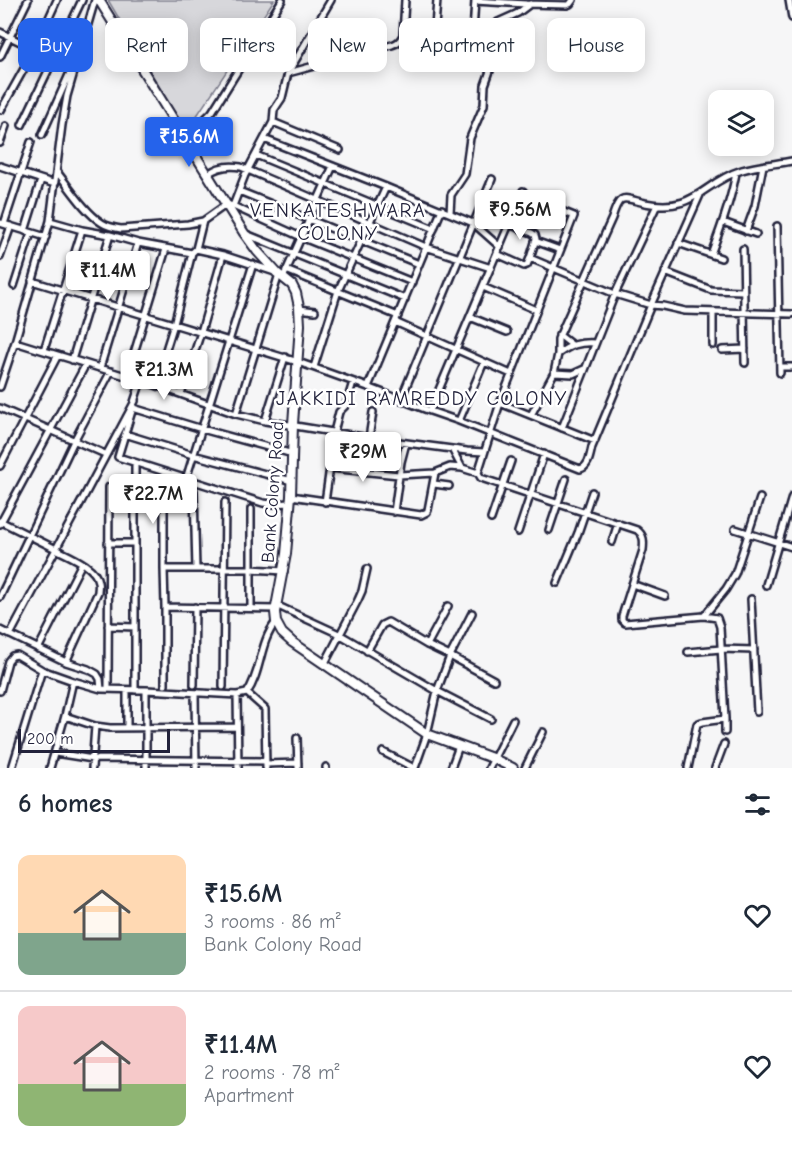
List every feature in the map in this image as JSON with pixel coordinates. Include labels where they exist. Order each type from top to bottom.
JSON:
[{"type":"street","points":[[0,57],[28,0]]},
{"type":"street","points":[[49,18],[57,0]]},
{"type":"street","points":[[74,18],[82,0]]},
{"type":"street","points":[[91,18],[97,0]]},
{"type":"street","name":"Bank Colony Road","points":[[97,0],[230,205],[244,233],[257,251],[282,274],[293,288],[299,309],[300,325],[293,424],[292,481],[284,571],[276,607],[276,622]]},
{"type":"street","points":[[189,143],[201,122],[212,112],[282,0]]},
{"type":"street","points":[[57,172],[103,224],[121,229],[162,227],[203,221],[230,205],[273,122],[275,106],[282,98],[288,73],[332,0]]},
{"type":"street","points":[[288,73],[397,43],[403,35],[405,0]]},
{"type":"street","points":[[436,18],[437,0]]},
{"type":"street","points":[[474,18],[475,0],[567,5],[573,0]]},
{"type":"street","points":[[789,0],[792,18]]},
{"type":"street","points":[[450,213],[451,195],[465,174],[470,138],[484,105],[494,27],[498,22],[518,13],[530,4]]},
{"type":"street","points":[[0,32],[18,40]]},
{"type":"street","points":[[1,110],[22,72]]},
{"type":"street","points":[[22,125],[48,72]]},
{"type":"street","points":[[42,135],[72,72]]},
{"type":"street","points":[[0,387],[50,221],[72,72]]},
{"type":"street","points":[[273,122],[340,150]]},
{"type":"street","points":[[0,143],[6,126]]},
{"type":"street","points":[[264,139],[473,223],[500,247]]},
{"type":"street","points":[[31,142],[2,223],[46,237]]},
{"type":"street","points":[[256,155],[434,229]]},
{"type":"street","points":[[531,415],[554,373],[558,339],[616,204],[621,199],[630,198],[657,205],[683,203],[736,173],[792,161]]},
{"type":"street","points":[[0,166],[55,184]]},
{"type":"street","points":[[208,174],[213,170],[228,166],[241,167],[426,247],[491,268]]},
{"type":"street","points":[[236,414],[282,274],[294,253],[333,166]]},
{"type":"street","points":[[746,231],[755,206],[763,166]]},
{"type":"street","points":[[711,254],[723,222],[736,173]]},
{"type":"street","points":[[401,399],[492,179]]},
{"type":"street","points":[[14,286],[41,180]]},
{"type":"street","points":[[314,367],[338,291],[386,187]]},
{"type":"street","points":[[239,191],[419,264]]},
{"type":"street","points":[[430,411],[523,193],[574,216],[500,403],[478,473]]},
{"type":"street","points":[[32,281],[285,357],[583,469],[665,272],[700,195]]},
{"type":"street","points":[[230,205],[301,237],[412,282]]},
{"type":"street","points":[[562,428],[615,294],[657,205]]},
{"type":"street","points":[[368,387],[442,209]]},
{"type":"street","points":[[50,221],[166,249],[223,255],[338,291],[427,336],[511,374]]},
{"type":"street","points":[[155,385],[203,221]]},
{"type":"street","points":[[723,222],[756,234]]},
{"type":"street","points":[[497,254],[524,266],[527,265],[535,235],[510,224]]},
{"type":"street","points":[[777,225],[780,370],[792,367]]},
{"type":"street","points":[[0,257],[11,226]]},
{"type":"street","points":[[44,350],[82,230]]},
{"type":"street","points":[[244,233],[405,299]]},
{"type":"street","points":[[72,360],[110,235]]},
{"type":"street","points":[[535,241],[560,250]]},
{"type":"street","points":[[100,368],[138,243]]},
{"type":"street","points":[[678,243],[721,258]]},
{"type":"street","points":[[127,376],[166,249]]},
{"type":"street","points":[[743,249],[745,363]]},
{"type":"street","points":[[181,394],[223,255]]},
{"type":"street","points":[[530,258],[615,294],[651,305],[685,311],[792,314]]},
{"type":"street","points":[[186,479],[253,264]]},
{"type":"street","points":[[665,272],[711,290],[743,291]]},
{"type":"street","points":[[483,287],[536,310]]},
{"type":"street","points":[[299,309],[315,311]]},
{"type":"street","points":[[713,312],[713,345]]},
{"type":"street","points":[[471,317],[507,332]]},
{"type":"street","points":[[560,335],[572,345]]},
{"type":"street","points":[[15,342],[155,385],[236,414],[265,421],[369,438],[484,452]]},
{"type":"street","points":[[558,354],[572,345],[584,342],[595,343]]},
{"type":"street","points":[[722,350],[745,349]]},
{"type":"street","points":[[0,466],[58,355]]},
{"type":"street","points":[[265,421],[285,357]]},
{"type":"street","points":[[459,421],[484,362]]},
{"type":"street","points":[[66,662],[98,592],[95,573],[56,549],[0,522],[86,364]]},
{"type":"street","points":[[554,373],[573,374],[584,369]]},
{"type":"street","points":[[0,597],[74,441],[111,371]]},
{"type":"street","points":[[141,381],[118,457],[186,479],[263,503],[272,504],[290,499],[421,515],[427,512],[435,473]]},
{"type":"street","points":[[334,432],[339,412],[346,405],[353,381]]},
{"type":"street","points":[[500,403],[595,441]]},
{"type":"street","points":[[134,404],[201,429],[293,454]]},
{"type":"street","points":[[10,634],[134,404]]},
{"type":"street","points":[[0,408],[105,454]]},
{"type":"street","points":[[369,438],[373,412]]},
{"type":"street","points":[[125,434],[292,481]]},
{"type":"street","points":[[394,512],[406,443]]},
{"type":"street","points":[[452,449],[462,468]]},
{"type":"street","points":[[325,502],[332,453]]},
{"type":"street","points":[[518,532],[544,454]]},
{"type":"street","points":[[491,519],[511,461]]},
{"type":"street","points":[[135,463],[135,690]]},
{"type":"street","points":[[330,468],[399,475],[435,473],[450,467],[462,468],[478,473],[481,478],[637,530],[643,537],[643,550],[622,620],[625,623],[704,616],[714,617],[719,621],[725,732]]},
{"type":"street","points":[[549,530],[566,479]]},
{"type":"street","points":[[164,481],[165,685]]},
{"type":"street","points":[[434,484],[449,486]]},
{"type":"street","points":[[108,689],[110,487],[135,487]]},
{"type":"street","points":[[194,491],[196,569]]},
{"type":"street","points":[[557,583],[592,492]]},
{"type":"street","points":[[766,585],[792,497]]},
{"type":"street","points":[[704,616],[735,574],[760,498]]},
{"type":"street","points":[[223,687],[225,502]]},
{"type":"street","points":[[251,509],[251,608]]},
{"type":"street","points":[[612,542],[618,523]]},
{"type":"street","points":[[735,529],[792,547]]},
{"type":"street","points":[[108,543],[135,543]]},
{"type":"street","points":[[38,649],[82,563]]},
{"type":"street","points":[[325,663],[362,591],[367,568]]},
{"type":"street","points":[[164,569],[284,571]]},
{"type":"street","points":[[632,584],[664,596]]},
{"type":"street","points":[[751,599],[757,712]]},
{"type":"street","points":[[165,606],[276,607],[339,634],[437,691],[491,719]]},
{"type":"street","points":[[427,645],[448,606]]},
{"type":"street","points":[[194,685],[195,607]]},
{"type":"street","points":[[384,752],[415,768],[427,734],[437,691],[450,656],[472,613]]},
{"type":"street","points":[[247,693],[254,683],[268,631],[276,622],[282,633],[292,642],[427,734],[513,768]]},
{"type":"street","points":[[367,651],[382,625],[388,622],[494,680]]},
{"type":"street","points":[[108,626],[135,627]]},
{"type":"street","points":[[0,630],[66,662],[97,674],[101,689]]},
{"type":"street","points":[[688,652],[721,649],[754,650]]},
{"type":"street","points":[[0,691],[8,661],[12,656],[20,656],[42,670],[101,689],[247,693],[265,709],[266,764]]},
{"type":"street","points":[[12,768],[42,670]]},
{"type":"street","points":[[50,768],[73,681]]},
{"type":"street","points":[[127,690],[127,728]]},
{"type":"street","points":[[146,690],[146,768]]},
{"type":"street","points":[[195,693],[196,768]]},
{"type":"street","points":[[237,694],[238,765]]},
{"type":"street","points":[[65,716],[95,726],[237,727]]},
{"type":"street","points":[[688,768],[698,724],[725,719]]},
{"type":"street","points":[[489,768],[513,720]]},
{"type":"street","points":[[92,768],[95,726]]},
{"type":"street","points":[[525,768],[543,732]]},
{"type":"street","points":[[55,753],[93,759],[196,760],[238,765],[298,765],[297,738]]},
{"type":"street","points":[[715,768],[724,744]]},
{"type":"street","points":[[451,768],[459,746]]},
{"type":"shaded area","points":[[108,0],[274,0],[262,18],[200,18],[200,72],[226,72],[186,132],[151,72],[188,72],[188,18],[119,18]]},
{"type":"district","name":"VENKATESHWARA COLONY","points":[[338,222]]},
{"type":"district","name":"JAKKIDI RAMREDDY COLONY","points":[[422,398]]}]
